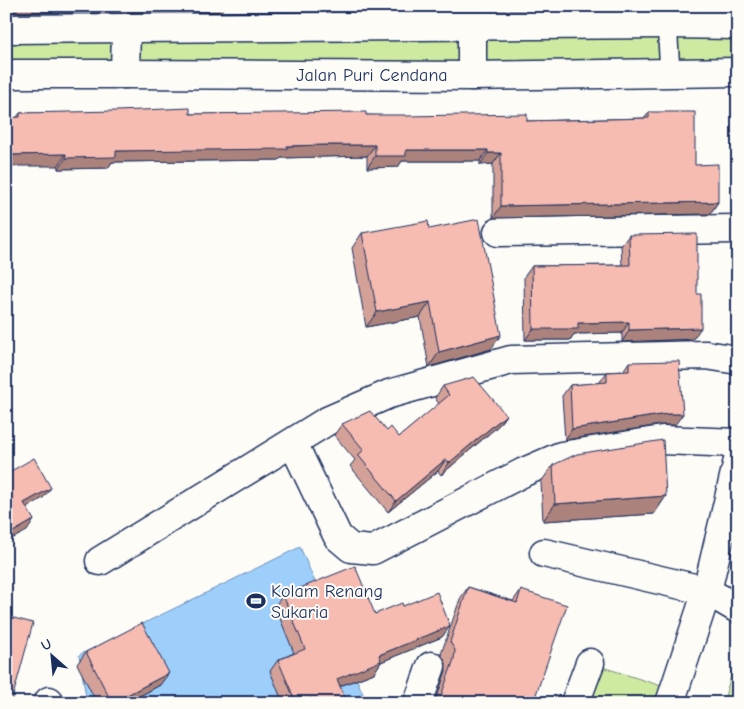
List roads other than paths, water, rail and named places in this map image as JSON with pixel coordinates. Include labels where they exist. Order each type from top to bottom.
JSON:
[{"type":"street","points":[[6,29],[472,26],[666,15],[738,25]]},
{"type":"street","points":[[472,26],[472,76]]},
{"type":"street","points":[[125,74],[126,28]]},
{"type":"street","name":"Jalan Puri Cendana","points":[[6,74],[472,76],[738,72]]},
{"type":"street","points":[[498,232],[738,229]]},
{"type":"street","points":[[100,562],[327,421],[389,394],[511,360],[706,355],[738,360]]},
{"type":"street","points":[[293,443],[338,537],[351,548],[373,550],[524,472],[561,456],[662,440],[738,443]]},
{"type":"street","points":[[670,703],[707,591],[738,460]]},
{"type":"street","points":[[544,553],[707,591],[738,609]]},
{"type":"street","points":[[707,591],[738,587]]},
{"type":"street","points":[[575,703],[590,663]]},
{"type":"street","points":[[418,703],[431,666]]},
{"type":"lane","points":[[666,15],[670,72]]},
{"type":"water","name":"Kolam Renang Sukaria","points":[[300,547],[363,694],[343,703],[87,703],[79,655]]},
{"type":"place","name":"Kolam Renang Sukaria","points":[[256,601]]}]
